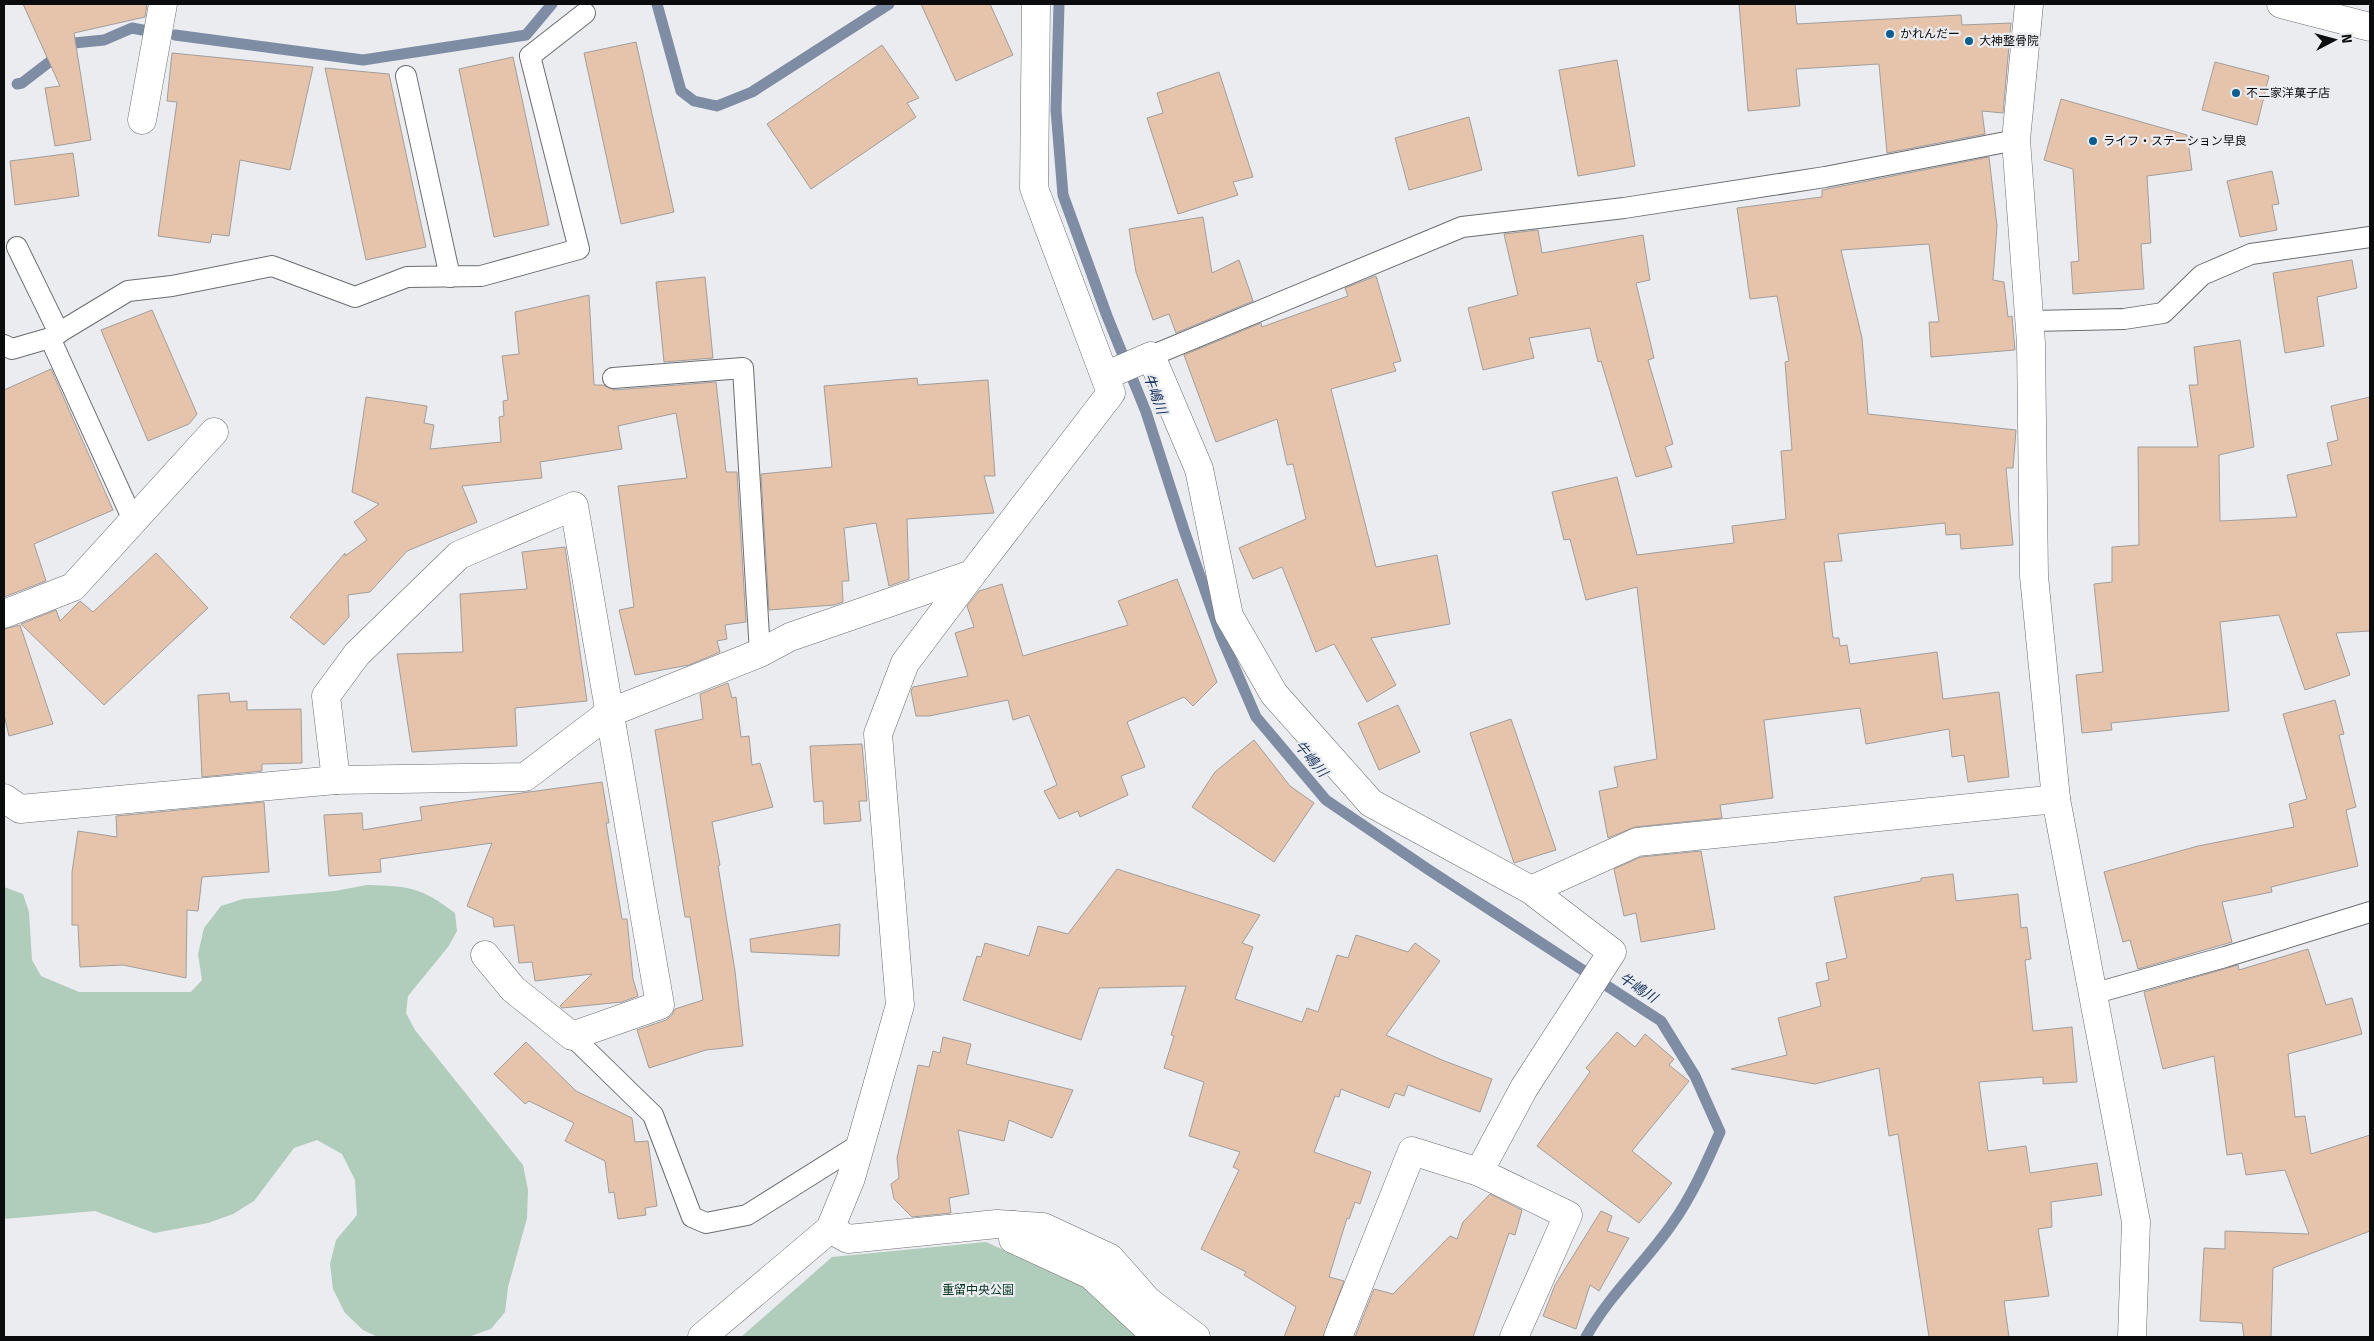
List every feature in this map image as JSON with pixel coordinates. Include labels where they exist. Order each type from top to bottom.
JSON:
[{"type":"main road","points":[[142,120],[163,4]]},
{"type":"main road","points":[[702,1337],[830,1229],[851,1178],[900,1005],[878,734],[905,663],[1111,393],[1034,188],[1036,4]]},
{"type":"main road","points":[[2029,4],[2016,140],[2030,322],[2034,576],[2056,799],[2136,1222],[2132,1337]]},
{"type":"main road","points":[[2281,4],[2370,26]]},
{"type":"main road","points":[[1105,376],[1151,356],[1199,469],[1229,616],[1274,694],[1371,803],[1531,890],[1612,952],[1524,1088],[1480,1172]]},
{"type":"main road","points":[[4,614],[73,587],[214,432]]},
{"type":"main road","points":[[336,780],[326,696],[357,654],[459,555],[574,506],[660,1005],[572,1036],[513,989],[485,955]]},
{"type":"main road","points":[[4,798],[20,809],[336,780],[524,777],[609,713],[760,653],[790,637],[972,574]]},
{"type":"main road","points":[[1531,890],[1637,842],[2056,799]]},
{"type":"main road","points":[[1338,1337],[1412,1151],[1480,1172],[1568,1216],[1514,1337]]},
{"type":"main road","points":[[830,1229],[848,1239],[997,1224],[1043,1227],[1110,1258],[1148,1301],[1196,1337]]},
{"type":"main road","points":[[1012,1225],[1013,1239],[1090,1275],[1157,1337]]},
{"type":"lane","points":[[4,345],[12,349],[55,335],[128,291],[172,286],[272,266],[355,297],[407,278],[481,276],[579,249],[530,56],[585,13]]},
{"type":"lane","points":[[406,76],[450,277]]},
{"type":"lane","points":[[1151,356],[1462,228],[1624,208],[1825,177],[2016,140]]},
{"type":"lane","points":[[2030,322],[2124,319],[2163,313],[2202,275],[2251,254],[2370,237]]},
{"type":"lane","points":[[17,247],[133,520]]},
{"type":"lane","points":[[613,378],[743,368],[760,653]]},
{"type":"lane","points":[[2092,994],[2225,957],[2370,912]]},
{"type":"lane","points":[[572,1036],[653,1115],[692,1217],[706,1223],[747,1215],[860,1144]]},
{"type":"green space","points":[[367,885],[405,887],[433,898],[455,913],[457,931],[448,947],[408,996],[406,1013],[415,1030],[523,1165],[528,1190],[527,1218],[508,1287],[505,1312],[491,1329],[468,1337],[378,1337],[363,1330],[345,1313],[333,1289],[330,1264],[336,1240],[357,1215],[355,1180],[342,1154],[317,1140],[294,1148],[254,1201],[233,1214],[208,1223],[154,1233],[95,1211],[4,1219],[4,887],[23,894],[29,912],[32,960],[41,976],[79,992],[191,992],[202,980],[198,954],[204,928],[221,906],[243,899],[335,891]]},
{"type":"green space","name":"重留中央公園","points":[[986,1242],[1086,1287],[1139,1337],[741,1337],[832,1257]]},
{"type":"building","points":[[23,4],[147,4],[145,17],[74,33],[91,140],[55,146],[45,88],[60,86]]},
{"type":"building","points":[[921,4],[990,4],[1013,55],[956,81]]},
{"type":"building","points":[[1739,4],[1795,4],[1797,24],[1961,15],[1962,25],[2011,23],[2003,113],[1982,111],[1985,134],[1887,153],[1879,64],[1796,69],[1800,106],[1748,111]]},
{"type":"building","points":[[636,42],[674,212],[621,224],[584,53]]},
{"type":"building","points":[[882,45],[919,98],[907,103],[916,117],[811,189],[767,124]]},
{"type":"building","points":[[172,53],[313,67],[290,170],[240,160],[229,236],[212,234],[210,243],[158,236],[177,102],[167,101]]},
{"type":"building","points":[[513,57],[549,225],[494,237],[459,69]]},
{"type":"building","points":[[1617,60],[1635,166],[1578,176],[1559,70]]},
{"type":"building","name":"不二家洋菓子店","points":[[2215,62],[2269,76],[2257,125],[2202,110]]},
{"type":"building","points":[[325,68],[389,74],[426,247],[366,260]]},
{"type":"building","points":[[1219,72],[1253,177],[1233,182],[1238,195],[1178,214],[1147,118],[1163,113],[1157,93]]},
{"type":"building","points":[[2061,99],[2187,135],[2192,170],[2147,176],[2151,243],[2141,244],[2144,289],[2073,294],[2071,262],[2079,261],[2073,169],[2044,160]]},
{"type":"building","points":[[1469,117],[1482,170],[1409,190],[1395,138]]},
{"type":"building","points":[[73,153],[79,196],[15,205],[10,161]]},
{"type":"building","points":[[1989,157],[1997,226],[1993,280],[2004,282],[2008,317],[2012,316],[2015,350],[1931,357],[1929,322],[1939,322],[1929,244],[1841,250],[1862,338],[1868,414],[2016,430],[2013,468],[2006,468],[2013,545],[1961,549],[1960,534],[1946,535],[1945,523],[1838,534],[1842,561],[1824,562],[1833,638],[1839,638],[1840,646],[1847,645],[1850,664],[1937,652],[1943,699],[1999,692],[2009,777],[1968,782],[1964,755],[1952,757],[1949,729],[1866,744],[1860,708],[1764,720],[1773,798],[1720,805],[1722,818],[1635,827],[1608,838],[1599,791],[1618,787],[1614,767],[1657,759],[1637,587],[1586,600],[1570,539],[1564,540],[1552,492],[1617,477],[1637,555],[1734,543],[1732,526],[1786,519],[1781,451],[1792,450],[1785,362],[1789,361],[1777,296],[1750,299],[1737,208],[1822,197],[1822,190]]},
{"type":"building","points":[[2272,171],[2279,204],[2272,205],[2277,230],[2240,237],[2227,181]]},
{"type":"building","points":[[1203,217],[1212,273],[1239,260],[1253,301],[1176,333],[1169,314],[1153,320],[1136,272],[1129,229]]},
{"type":"building","points":[[1538,230],[1542,253],[1643,235],[1650,280],[1636,283],[1654,358],[1648,360],[1673,444],[1665,447],[1672,467],[1636,477],[1601,361],[1598,362],[1590,328],[1529,338],[1534,358],[1483,370],[1468,308],[1518,295],[1504,234]]},
{"type":"building","points":[[2352,260],[2357,288],[2317,297],[2324,346],[2285,353],[2273,273]]},
{"type":"building","points":[[1376,276],[1401,361],[1393,363],[1396,371],[1331,389],[1376,567],[1437,555],[1450,624],[1371,638],[1396,685],[1367,702],[1334,644],[1316,652],[1282,567],[1253,579],[1239,548],[1306,519],[1293,464],[1287,465],[1277,419],[1216,442],[1184,355],[1261,323],[1262,327],[1348,296],[1345,288]]},
{"type":"building","points":[[705,277],[713,358],[664,362],[656,282]]},
{"type":"building","points":[[589,295],[594,385],[603,385],[614,390],[716,382],[726,472],[737,472],[746,622],[725,625],[727,639],[717,641],[720,652],[689,665],[635,675],[619,610],[634,607],[618,486],[687,478],[676,413],[618,426],[622,449],[540,462],[542,478],[462,486],[477,522],[407,551],[370,592],[348,595],[349,617],[324,645],[290,617],[345,553],[345,556],[367,540],[354,522],[379,504],[352,492],[366,397],[427,406],[424,423],[434,425],[430,449],[501,442],[499,417],[504,416],[503,401],[508,400],[502,356],[519,354],[515,312]]},
{"type":"building","points":[[152,310],[197,414],[189,424],[148,441],[101,330]]},
{"type":"building","points":[[2240,340],[2254,447],[2219,455],[2220,521],[2297,517],[2287,475],[2332,465],[2327,443],[2338,440],[2331,406],[2370,397],[2370,631],[2336,633],[2350,675],[2305,690],[2279,615],[2220,622],[2229,711],[2111,723],[2112,730],[2082,733],[2076,675],[2103,672],[2094,584],[2112,582],[2112,547],[2139,545],[2138,447],[2198,447],[2189,385],[2198,385],[2194,347]]},
{"type":"building","points":[[51,369],[113,510],[34,544],[46,581],[4,597],[4,390]]},
{"type":"building","points":[[917,378],[918,385],[988,380],[995,476],[984,476],[994,513],[907,519],[909,579],[889,586],[876,523],[844,528],[849,581],[842,581],[843,602],[834,605],[769,610],[761,474],[832,467],[824,386]]},
{"type":"building","points":[[565,547],[587,701],[515,708],[517,746],[412,752],[397,654],[463,652],[460,594],[527,589],[522,552]]},
{"type":"building","points":[[156,553],[208,608],[104,705],[21,624],[56,610],[60,621],[80,601],[93,612]]},
{"type":"building","points":[[1177,579],[1217,682],[1193,706],[1184,697],[1127,722],[1145,767],[1121,776],[1128,795],[1080,817],[1078,811],[1059,819],[1044,791],[1057,785],[1029,715],[1013,720],[1008,700],[929,716],[916,716],[911,691],[913,687],[968,676],[955,633],[974,627],[967,606],[979,591],[1002,584],[1023,656],[1128,625],[1118,601]]},
{"type":"building","points":[[20,625],[53,724],[9,736],[4,715],[4,629]]},
{"type":"building","points":[[728,683],[732,698],[736,697],[741,737],[749,736],[752,765],[760,763],[773,807],[712,822],[735,971],[743,1046],[706,1050],[649,1068],[637,1030],[666,1020],[675,1009],[703,1000],[690,917],[685,917],[655,730],[703,719],[700,694]]},
{"type":"building","points":[[229,693],[230,702],[247,701],[247,710],[301,709],[302,763],[262,764],[262,771],[202,777],[198,695]]},
{"type":"building","points":[[2335,700],[2344,734],[2339,735],[2356,807],[2346,810],[2358,866],[2271,887],[2272,892],[2222,902],[2232,942],[2138,969],[2130,940],[2123,942],[2104,872],[2198,846],[2294,827],[2289,804],[2307,799],[2283,714]]},
{"type":"building","points":[[1398,705],[1420,752],[1379,770],[1358,723]]},
{"type":"building","points":[[1511,719],[1556,850],[1514,863],[1470,733]]},
{"type":"building","points":[[1254,740],[1290,786],[1314,803],[1274,862],[1192,807],[1215,772]]},
{"type":"building","points":[[862,744],[867,801],[859,801],[861,821],[824,824],[823,801],[814,802],[810,746]]},
{"type":"building","points":[[602,782],[609,823],[606,823],[622,919],[627,919],[633,979],[638,996],[622,1002],[562,1008],[560,1006],[592,974],[535,981],[532,962],[519,963],[514,925],[494,927],[493,918],[467,906],[492,843],[380,859],[381,872],[329,876],[324,815],[362,813],[363,830],[422,820],[420,807]]},
{"type":"building","points":[[264,802],[269,872],[202,877],[198,911],[187,910],[186,978],[123,965],[80,967],[78,925],[72,925],[72,872],[78,831],[117,837],[116,816]]},
{"type":"building","points":[[1701,851],[1715,929],[1641,942],[1636,913],[1624,916],[1614,869],[1641,857]]},
{"type":"building","points":[[1117,869],[1260,915],[1242,943],[1253,947],[1235,999],[1302,1022],[1307,1008],[1318,1012],[1337,955],[1348,958],[1356,935],[1408,952],[1415,943],[1440,961],[1386,1035],[1442,1060],[1492,1079],[1480,1112],[1408,1085],[1404,1096],[1395,1093],[1389,1108],[1341,1089],[1339,1097],[1335,1096],[1314,1152],[1371,1172],[1360,1204],[1355,1202],[1349,1219],[1347,1218],[1329,1277],[1344,1281],[1323,1337],[1284,1337],[1296,1307],[1244,1275],[1246,1272],[1201,1249],[1239,1170],[1233,1167],[1240,1152],[1189,1136],[1204,1082],[1164,1068],[1174,1036],[1171,1035],[1186,986],[1099,988],[1081,1040],[963,1000],[977,956],[981,957],[985,943],[1029,956],[1038,926],[1068,934]]},
{"type":"building","points":[[1953,874],[1956,901],[2018,894],[2021,928],[2027,927],[2031,959],[2025,960],[2033,1031],[2072,1027],[2077,1082],[2043,1084],[2043,1077],[1979,1082],[1988,1151],[2026,1146],[2030,1173],[2097,1163],[2102,1195],[2051,1202],[2052,1227],[2038,1229],[2049,1296],[2004,1301],[2009,1337],[1929,1337],[1898,1134],[1889,1136],[1879,1068],[1815,1084],[1731,1069],[1787,1055],[1778,1018],[1821,1006],[1816,983],[1829,980],[1826,963],[1847,958],[1834,897],[1921,881],[1921,878]]},
{"type":"building","points":[[840,924],[839,956],[751,952],[750,939]]},
{"type":"building","points":[[2308,949],[2326,1005],[2352,998],[2362,1034],[2288,1054],[2295,1117],[2305,1116],[2311,1154],[2370,1135],[2370,1231],[2273,1268],[2271,1337],[2244,1337],[2242,1323],[2200,1321],[2204,1248],[2225,1249],[2225,1231],[2309,1234],[2285,1170],[2246,1175],[2242,1153],[2227,1155],[2214,1056],[2163,1069],[2144,992],[2238,965],[2239,970]]},
{"type":"building","points":[[1617,1032],[1635,1047],[1645,1034],[1674,1059],[1669,1065],[1689,1081],[1632,1151],[1672,1183],[1639,1223],[1537,1146],[1590,1072],[1586,1068]]},
{"type":"building","points":[[943,1037],[971,1044],[966,1064],[1073,1090],[1052,1138],[1009,1120],[1004,1141],[958,1130],[969,1194],[949,1198],[951,1213],[912,1217],[894,1199],[891,1184],[899,1178],[897,1158],[918,1065],[929,1067],[933,1051],[940,1053]]},
{"type":"building","points":[[526,1042],[576,1091],[632,1118],[635,1142],[648,1141],[657,1206],[645,1208],[646,1215],[618,1219],[614,1192],[609,1193],[605,1161],[565,1141],[574,1123],[529,1101],[525,1104],[494,1074]]},
{"type":"building","points":[[1490,1194],[1522,1210],[1515,1235],[1509,1233],[1473,1337],[1355,1337],[1374,1289],[1393,1294],[1450,1236],[1457,1239],[1463,1222]]},
{"type":"building","points":[[1601,1211],[1612,1216],[1607,1231],[1629,1238],[1599,1291],[1590,1285],[1576,1329],[1543,1316],[1555,1285]]},
{"type":"waterway","points":[[175,35],[363,60],[526,35],[552,4]]},
{"type":"waterway","points":[[657,4],[681,91],[694,101],[717,106],[752,92],[889,4]]},
{"type":"waterway","name":"牛嶋川","points":[[1059,4],[1056,110],[1063,195],[1107,316],[1146,412],[1221,636],[1256,717],[1326,800],[1429,870],[1661,1021],[1695,1076],[1720,1132],[1698,1180],[1679,1213],[1605,1307],[1586,1337]]},
{"type":"waterway","points":[[17,84],[22,83],[74,43],[104,40],[132,28],[153,32]]},
{"type":"place","name":"かれんだー","points":[[1890,34]]},
{"type":"place","name":"大神整骨院","points":[[1969,41]]},
{"type":"place","name":"不二家洋菓子店","points":[[2236,93]]},
{"type":"place","name":"ライフ・ステーション早良","points":[[2093,141]]}]
